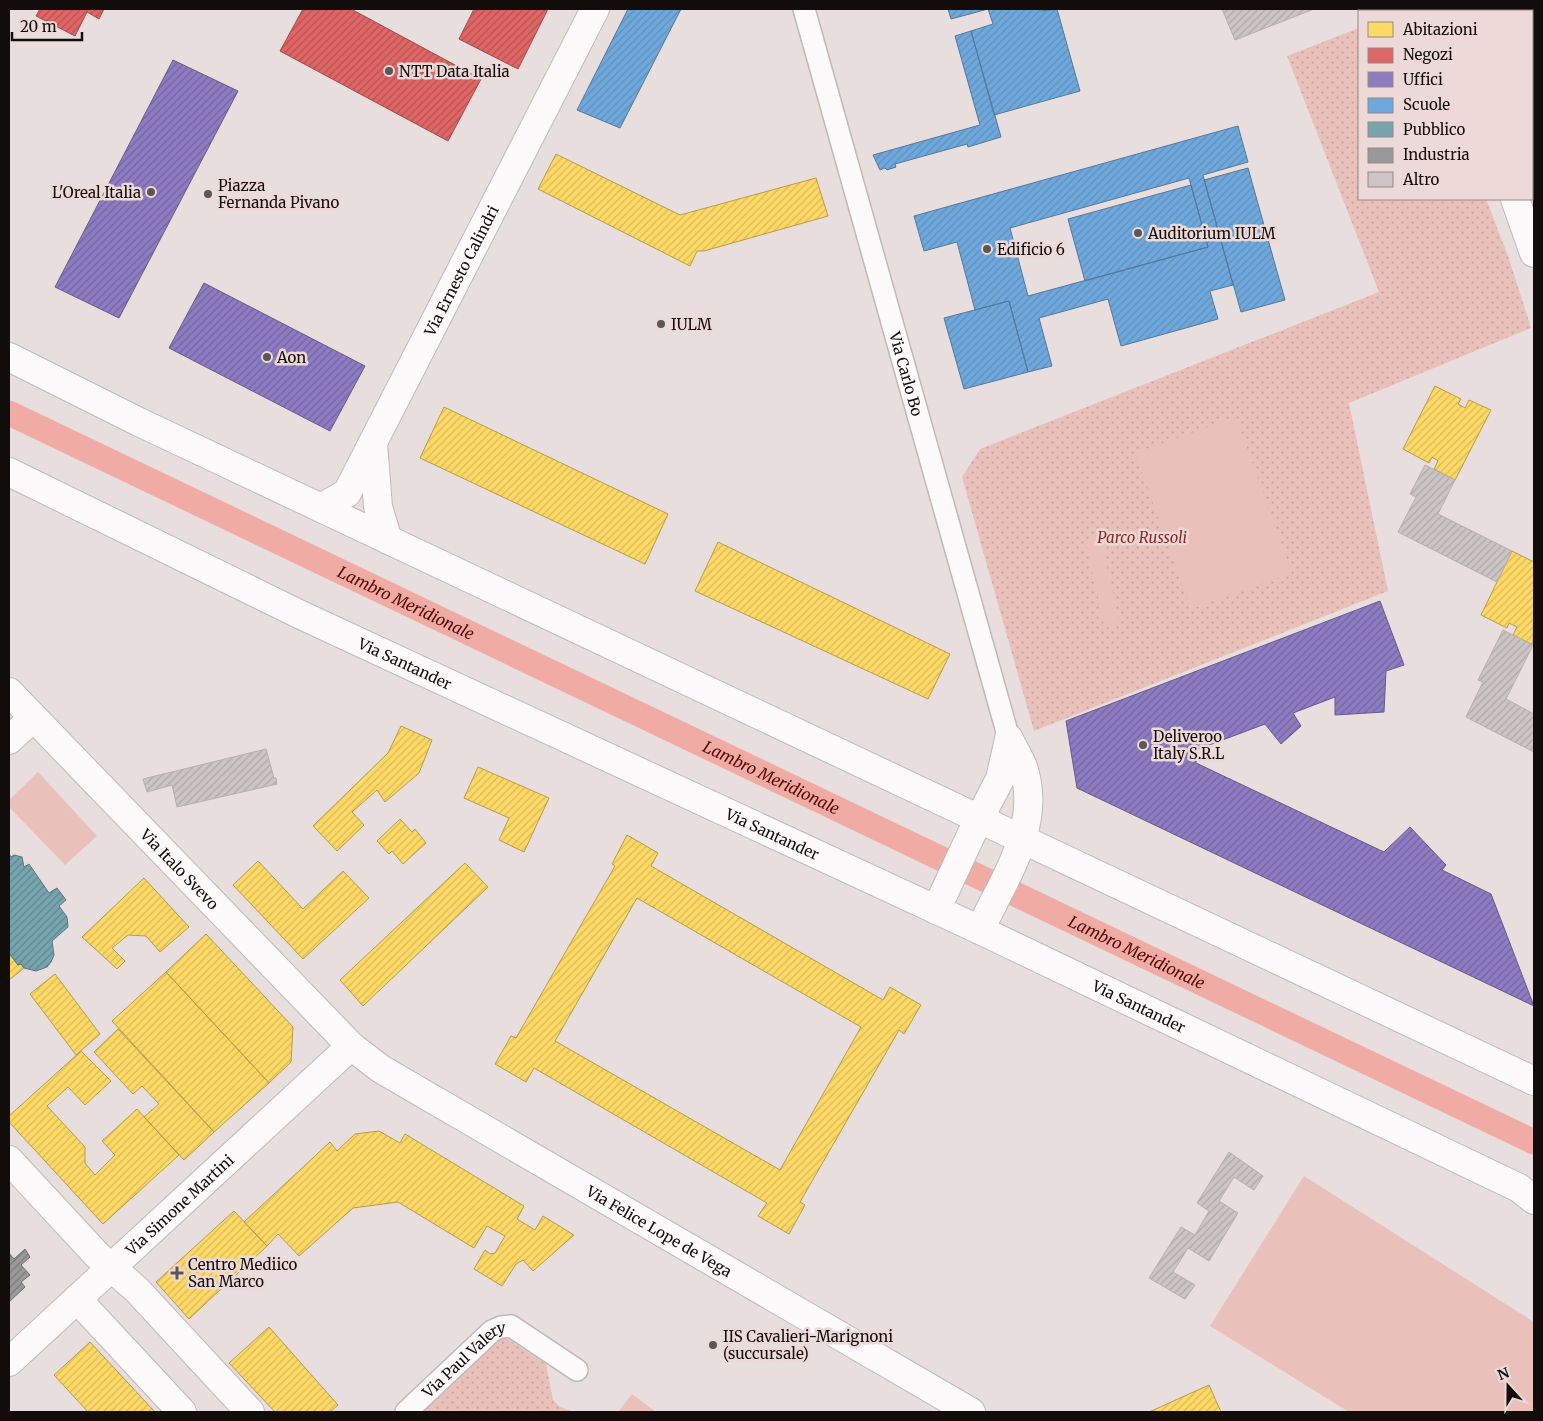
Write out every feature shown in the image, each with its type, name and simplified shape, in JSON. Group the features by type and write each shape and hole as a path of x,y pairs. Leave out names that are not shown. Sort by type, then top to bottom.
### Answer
{"street":[{"name":"Via Ernesto Calindri","path":"321,508 345,494 594,9"},
{"name":"Via Carlo Bo","path":"804,9 1009,739 1023,767 1029,807 1020,847 983,924"},
{"path":"1515,200 1534,253"},
{"path":"9,357 139,422 489,588 1020,847 1534,1080"},
{"path":"372,443 378,507 388,540"},
{"name":"Via Santander","path":"9,472 302,615 983,924 1519,1188 1534,1200"},
{"name":"Via Italo Svevo","path":"9,692 350,1046"},
{"path":"9,740 33,718"},
{"name":"Via Carlo Bo","path":"939,903 1000,779 1009,739"},
{"name":"Via Simone Martini","path":"9,1362 350,1046"},
{"name":"Via Felice Lope de Vega","path":"350,1046 381,1069 971,1412"},
{"path":"9,1160 97,1255 137,1290 250,1412"},
{"path":"78,1299 182,1412"},
{"name":"Via Paul Valery","path":"406,1412 492,1332 501,1326 511,1326 577,1370"}],"green space":[{"name":"Parco Russoli","path":"1358,28 1358,200 1486,200 1508,256 1531,328 1349,403 1388,591 1034,731 962,477 980,449 1379,292 1287,56"},
{"path":"1236,417 1292,573 1191,609 1135,453"},
{"path":"1100,536 1120,624 1105,628 1085,540"},
{"path":"38,772 97,836 65,865 9,807 9,800"},
{"path":"1304,1176 1534,1322 1534,1412 1349,1412 1210,1326"},
{"path":"503,1336 546,1364 553,1400 560,1407 574,1412 422,1412"},
{"path":"632,1394 656,1412 618,1412"}],"building: Abitazioni":[{"path":"556,154 680,215 816,178 828,216 704,251 697,251 690,266 538,189"},
{"path":"1435,386 1461,399 1458,404 1465,408 1469,400 1491,410 1455,480 1434,469 1438,461 1432,457 1429,463 1403,449"},
{"path":"444,407 668,514 645,564 420,458"},
{"path":"718,542 950,654 928,699 695,591"},
{"path":"1512,551 1534,562 1533,645 1513,635 1517,627 1509,623 1507,628 1481,615"},
{"path":"401,726 432,740 419,773 385,802 377,790 352,812 364,825 337,851 313,826 388,753"},
{"path":"478,767 549,798 524,852 499,840 509,818 464,798"},
{"path":"400,819 412,832 415,829 426,843 403,864 392,851 389,854 377,841"},
{"path":"627,835 658,853 651,866 883,1000 890,987 921,1005 904,1034 899,1030 800,1202 805,1205 789,1234 758,1216 767,1203 534,1068 526,1082 495,1064 511,1036 516,1038 615,866 612,864","holes":["637,898 861,1027 780,1170 555,1041"]},
{"path":"258,861 303,909 343,871 369,898 303,959 233,885"},
{"path":"465,863 488,887 363,1006 340,980"},
{"path":"144,878 189,927 160,952 146,936 128,935 112,948 125,961 117,969 82,937"},
{"path":"206,934 293,1027 291,1062 269,1083 166,972"},
{"path":"9,953 18,965 21,964 24,968 9,980"},
{"path":"166,972 269,1083 214,1132 112,1021"},
{"path":"55,974 100,1034 76,1055 30,994"},
{"path":"118,1029 214,1132 184,1160 144,1117 159,1104 142,1086 133,1094 94,1052"},
{"path":"81,1051 111,1081 85,1105 68,1087 47,1106 85,1147 85,1163 95,1175 115,1155 102,1141 137,1109 179,1155 103,1224 9,1122 9,1116"},
{"path":"379,1131 400,1143 405,1134 524,1206 517,1219 535,1230 543,1216 574,1235 533,1271 523,1260 516,1264 502,1286 474,1269 485,1250 490,1254 495,1253 505,1236 487,1226 474,1248 398,1202 353,1208 299,1256 278,1234 267,1246 244,1222 330,1142 337,1151 355,1134"},
{"path":"234,1211 267,1246 189,1319 156,1282"},
{"path":"269,1327 338,1405 330,1412 275,1412 229,1363"},
{"path":"90,1342 155,1412 88,1412 54,1375"},
{"path":"1209,1385 1221,1412 1149,1412"}],"building: Negozi":[{"path":"40,9 104,9 99,19 87,12 75,36 36,16"},
{"path":"303,9 351,9 481,79 448,141 280,51"},
{"path":"474,9 548,9 518,69 459,39"}],"building: Uffici":[{"path":"173,60 238,91 119,318 55,287"},
{"name":"Aon","path":"204,283 365,366 330,431 169,348"},
{"path":"1380,601 1404,665 1386,671 1384,712 1335,715 1335,697 1293,713 1301,726 1281,744 1265,724 1196,750 1196,763 1384,852 1410,827 1446,865 1442,870 1491,894 1534,1006 1077,788 1066,721"}],"building: Scuole":[{"path":"628,9 681,9 620,128 577,110"},
{"path":"948,9 988,9 951,19"},
{"path":"988,9 1039,9 1040,11 1057,9 1080,91 994,115 971,31 993,24"},
{"path":"971,31 1001,137 968,147 967,144 895,164 896,167 887,170 885,168 880,170 873,155 980,125 955,36"},
{"name":"Edificio 6","path":"1238,126 1248,162 1203,175 1233,285 1210,291 1218,319 1121,346 1108,299 1039,318 1052,366 1028,372 1009,301 975,310 957,242 924,251 914,216","holes":["1189,178 1208,247 1028,296 1010,228"]},
{"path":"1248,168 1285,300 1241,312 1204,180"},
{"name":"Auditorium IULM","path":"1191,185 1208,247 1085,281 1068,219"},
{"path":"1009,301 1028,372 964,389 944,318"}],"building: Pubblico":[{"path":"9,854 11,857 14,855 22,857 24,867 29,864 49,893 57,888 66,900 59,906 67,917 68,927 52,941 54,955 51,962 47,967 36,971 24,968 21,964 18,965 9,953"}],"building: Industria":[{"path":"25,1249 30,1257 21,1265 30,1275 21,1282 25,1287 9,1302 9,1253 14,1259"}],"building: Altro":[{"path":"1222,9 1314,9 1235,40"},
{"path":"1425,465 1455,480 1438,514 1512,551 1497,582 1398,532 1416,497 1410,494"},
{"path":"1503,630 1533,645 1506,699 1534,714 1534,752 1466,717 1483,682 1478,680"},
{"path":"266,749 277,784 177,807 172,785 147,792 143,779"},
{"path":"1229,1152 1263,1176 1254,1190 1234,1177 1219,1201 1238,1213 1209,1261 1188,1248 1173,1272 1195,1285 1185,1299 1149,1278 1181,1227 1195,1235 1209,1211 1197,1203"}],"waterway":[{"name":"Lambro Meridionale","path":"9,413 1534,1142"}],"place":[{"name":"NTT Data Italia","path":"389,71"},
{"name":"L'Oreal Italia","path":"151,192"},
{"name":"Piazza Fernanda Pivano","path":"208,194"},
{"name":"Auditorium IULM","path":"1138,233"},
{"name":"Edificio 6","path":"987,249"},
{"name":"IULM","path":"661,324"},
{"name":"Aon","path":"267,357"},
{"name":"Deliveroo Italy S.R.L","path":"1143,745"},
{"name":"Centro Mediico San Marco","path":"177,1273"},
{"name":"IIS Cavalieri-Marignoni (succursale)","path":"713,1345"}]}
